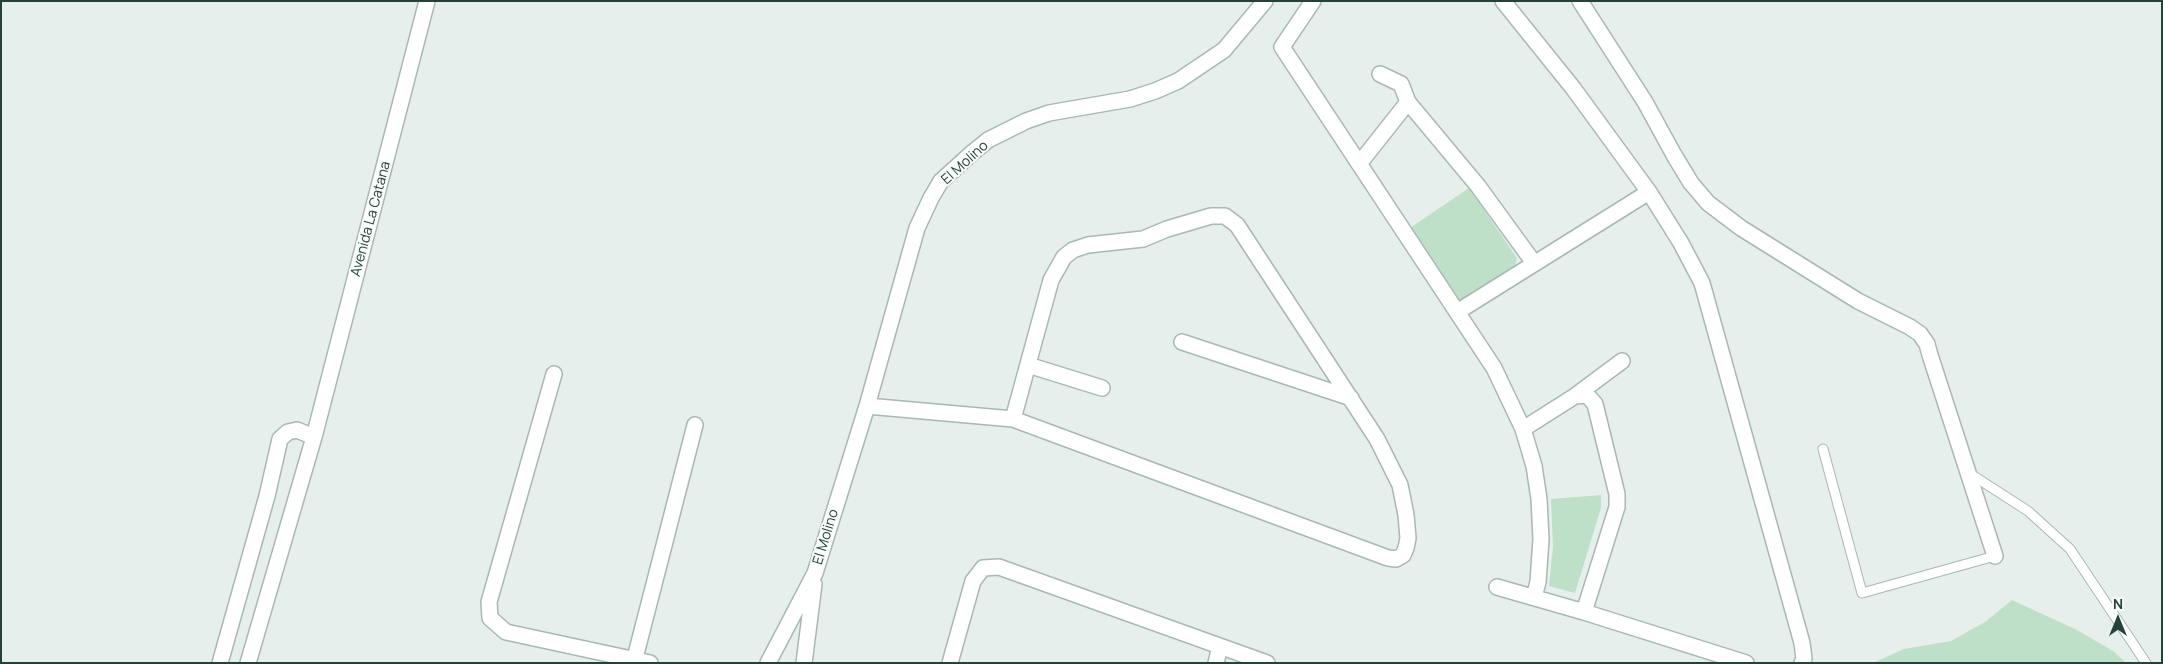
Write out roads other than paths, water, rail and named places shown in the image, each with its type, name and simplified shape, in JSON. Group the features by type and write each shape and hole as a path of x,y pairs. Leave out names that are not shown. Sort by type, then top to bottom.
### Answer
{"street":[{"name":"Avenida La Catana","path":"248,663 314,437 427,1"},
{"name":"El Molino","path":"804,663 816,573 867,406 917,228 931,198 950,171 988,140 1026,121 1049,113 1130,99 1178,81 1224,50 1264,1"},
{"path":"1313,1 1282,47 1494,368 1523,429 1534,466 1539,499 1541,539 1538,582 1534,597"},
{"path":"1503,1 1573,88 1649,192 1681,242 1702,283 1802,643 1804,659 1802,663"},
{"path":"1580,1 1645,102 1674,155 1708,203 1741,228 1850,296 1920,334 1926,344 1995,556"},
{"path":"1380,74 1401,84 1408,102 1478,186 1534,263"},
{"path":"1359,164 1408,102"},
{"path":"1457,312 1649,192"},
{"path":"867,406 1013,419 1396,559 1403,555 1408,538 1400,485 1377,439 1237,225 1226,216 1211,216 1166,229 1143,239 1088,245 1073,250 1064,257 1051,280 1013,419"},
{"path":"1182,342 1351,398"},
{"path":"1523,429 1575,396 1622,361"},
{"path":"1028,365 1102,388"},
{"path":"554,374 489,602 490,618 506,632 604,654 635,658 650,663"},
{"path":"1575,396 1587,395 1595,404 1617,494 1617,507 1584,612"},
{"path":"635,658 696,425"},
{"path":"220,663 265,505 280,439 288,432 297,430 314,437"},
{"path":"950,663 973,581 983,568 999,567 1267,663"},
{"name":"El Molino","path":"768,663 816,573"},
{"path":"1497,587 1746,663"},
{"path":"1216,663 1220,646"}],"lane":[{"path":"1823,449 1862,593 1995,556"},
{"path":"1969,473 2028,511 2070,548 2146,663"}]}
